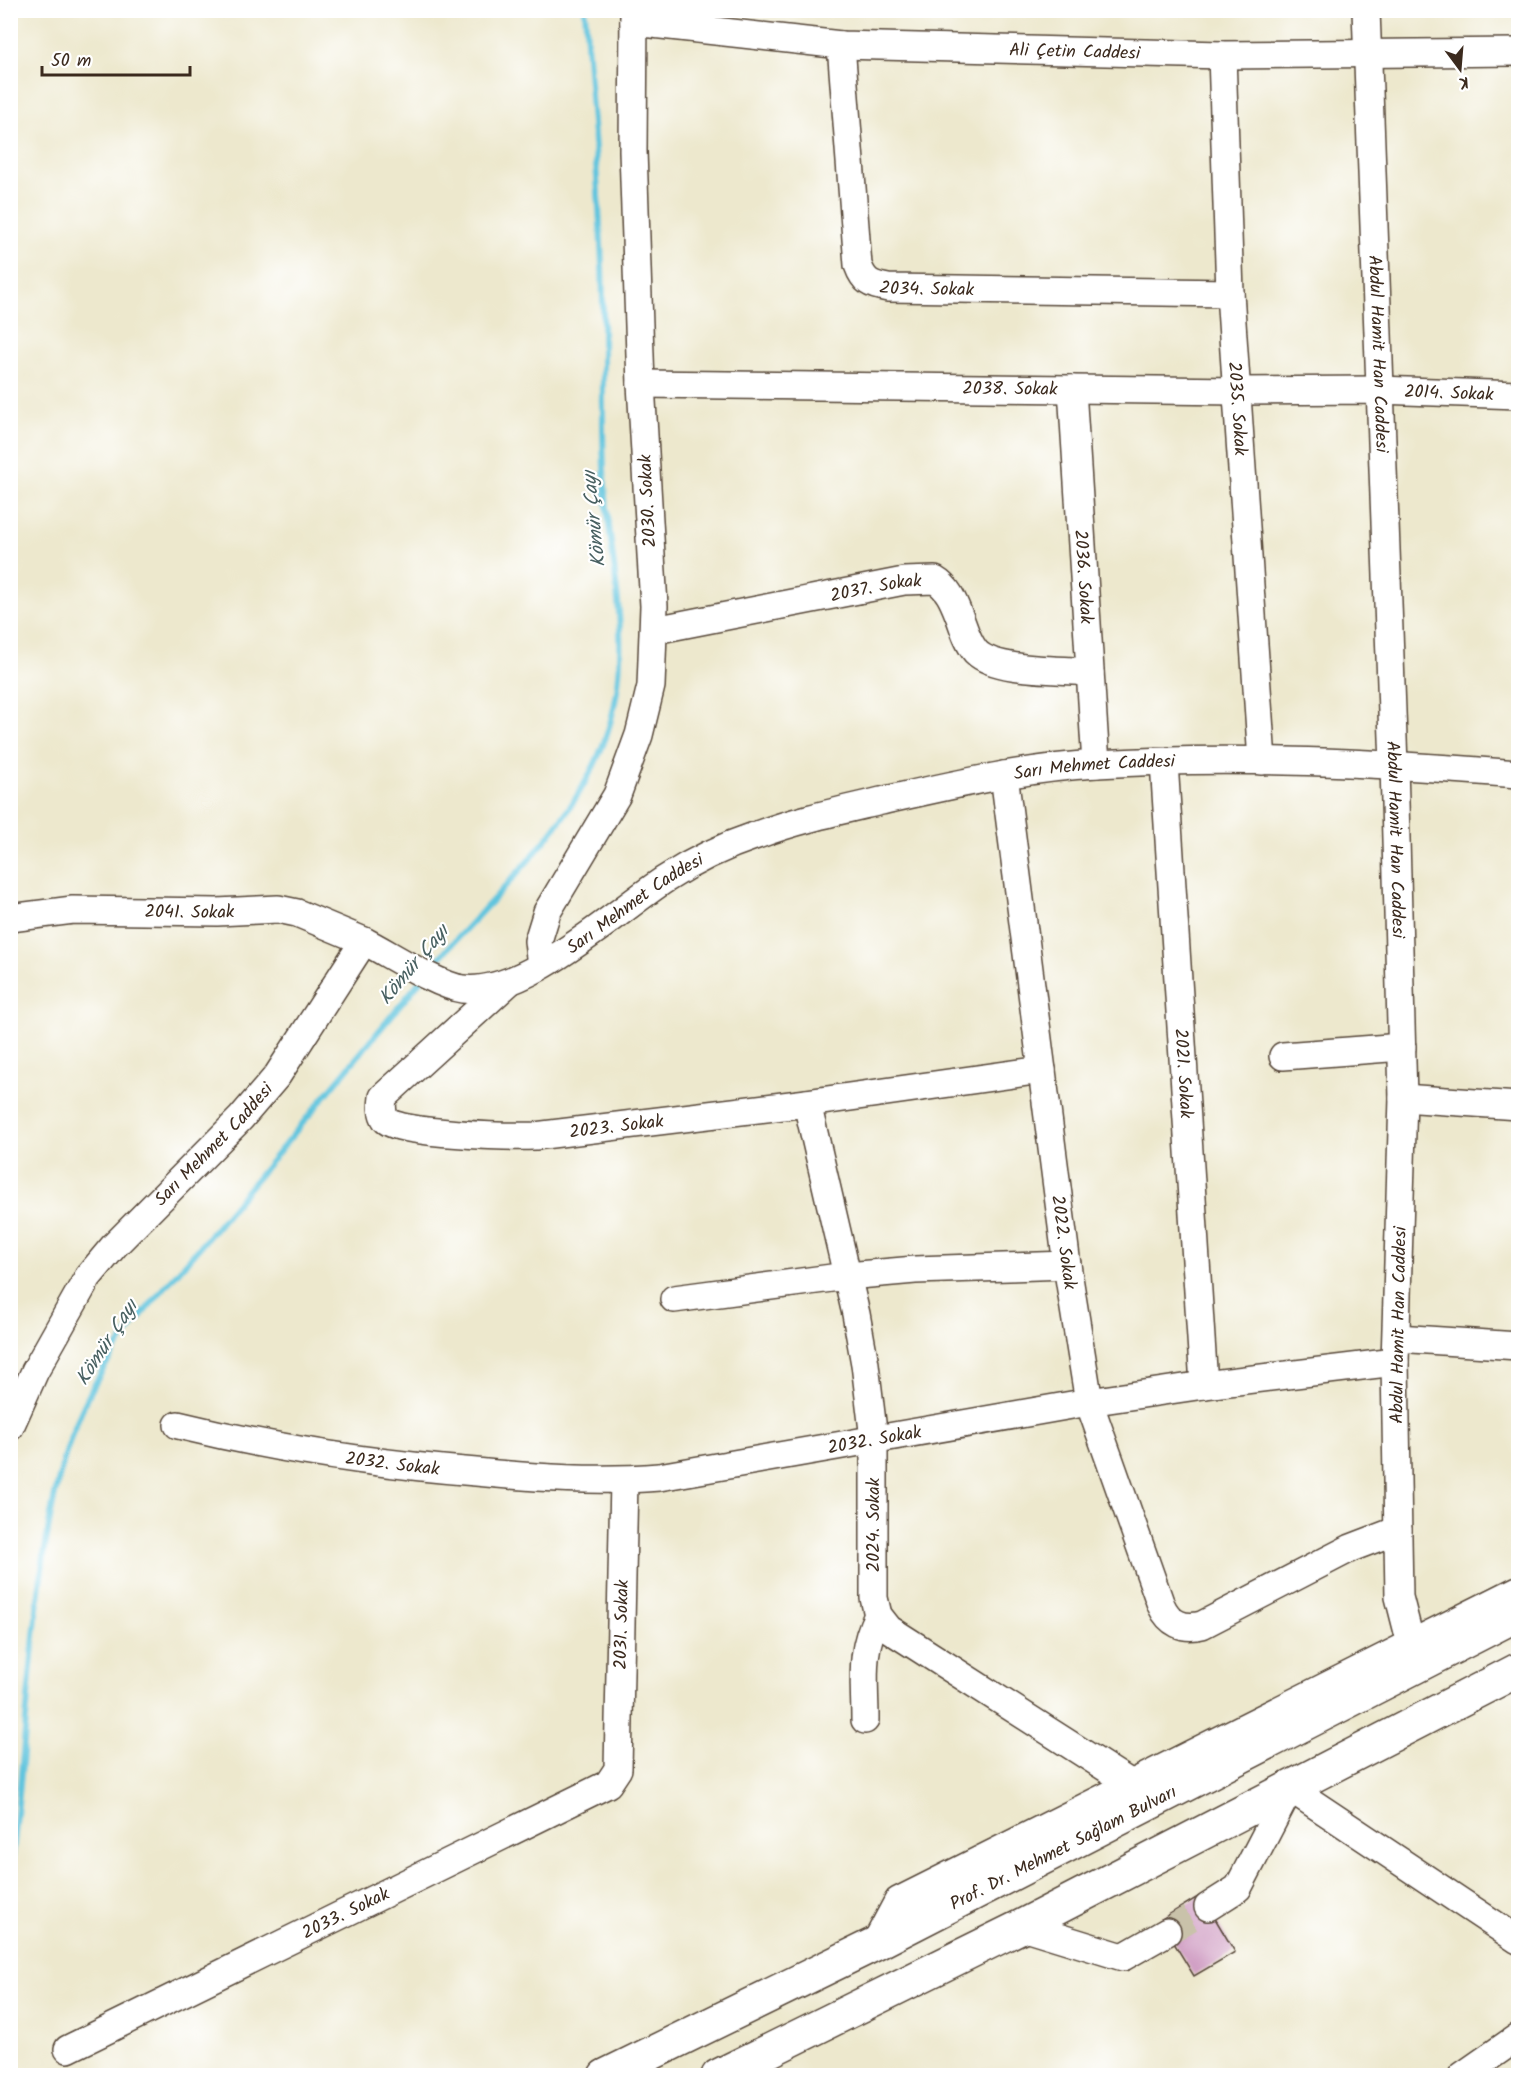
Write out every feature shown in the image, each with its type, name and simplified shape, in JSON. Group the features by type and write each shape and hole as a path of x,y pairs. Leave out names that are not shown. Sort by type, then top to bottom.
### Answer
{"highway":[{"name":"Prof. Dr. Mehmet Sağlam Bulvarı","path":"605,2076 875,1944 1147,1792 1416,1654 1518,1614"},
{"path":"733,2072 1518,1670"}],"street":[{"name":"Abdul Hamit Han Caddesi","path":"1366,10 1402,1047 1403,1098 1396,1350 1399,1597 1416,1654"},
{"name":"Ali Çetin Caddesi","path":"634,16 841,45 1222,55 1518,52"},
{"name":"2030. Sokak","path":"541,966 538,941 547,912 617,795 639,735 651,686 655,630 641,384 633,151 634,16"},
{"name":"2034. Sokak","path":"841,45 858,266 862,279 873,286 888,288 1230,293"},
{"name":"2035. Sokak","path":"1222,55 1230,293 1262,761"},
{"name":"2038. Sokak","path":"641,384 1238,391 1379,390"},
{"name":"2036. Sokak","path":"1072,389 1096,764"},
{"name":"2014. Sokak","path":"1379,390 1518,396"},
{"name":"2037. Sokak","path":"655,630 904,581 934,580 949,593 975,651 986,659 1017,666 1090,672"},
{"name":"Sarı Mehmet Caddesi","path":"10,1427 45,1353 88,1277 114,1246 241,1118 277,1076 364,941 460,989 474,989 512,980 541,966 666,879 727,846 807,818 1004,775 1096,764 1262,761 1394,765 1518,774"},
{"name":"2021. Sokak","path":"1164,762 1204,1384"},
{"name":"2022. Sokak","path":"1004,775 1067,1265 1089,1402"},
{"name":"2041. Sokak","path":"10,918 73,910 174,912 278,909 297,913 364,941"},
{"name":"2023. Sokak","path":"512,980 383,1097 382,1110 386,1120 394,1126 422,1130 498,1137 535,1136 807,1103 1042,1070"},
{"path":"1283,1056 1402,1047"},
{"path":"1403,1098 1518,1106"},
{"name":"2024. Sokak","path":"807,1103 865,1364 874,1439 872,1572 878,1615"},
{"path":"674,1299 847,1276 915,1270 1067,1265"},
{"path":"1398,1530 1351,1548 1203,1625 1189,1628 1177,1624 1167,1616 1161,1605 1089,1402 1396,1350 1518,1346"},
{"name":"2032. Sokak","path":"178,1425 314,1454 399,1466 581,1480 624,1480 659,1477 1089,1402"},
{"name":"2031. Sokak","path":"618,1769 624,1480"},
{"path":"1416,1654 1518,1590"},
{"path":"865,1720 866,1639 878,1615 889,1629 1147,1792"},
{"name":"2033. Sokak","path":"68,2049 608,1784 618,1769"},
{"path":"1208,1906 1238,1888 1290,1788 1518,1940"},
{"path":"1022,1926 1123,1957 1167,1932"},
{"path":"1462,2076 1518,2037"}],"building":[{"path":"1201,1895 1235,1952 1194,1976 1160,1920"}],"waterway":[{"name":"Kömür Çayı","path":"429,970 521,869 564,816 598,757 611,720 618,684 619,613 604,468 601,235 585,10"},
{"name":"Kömür Çayı","path":"10,1876 34,1634 47,1537 65,1454 85,1403 116,1349 153,1301 421,980"}],"tunnel":[{"path":"1167,1932 1208,1907"}]}
